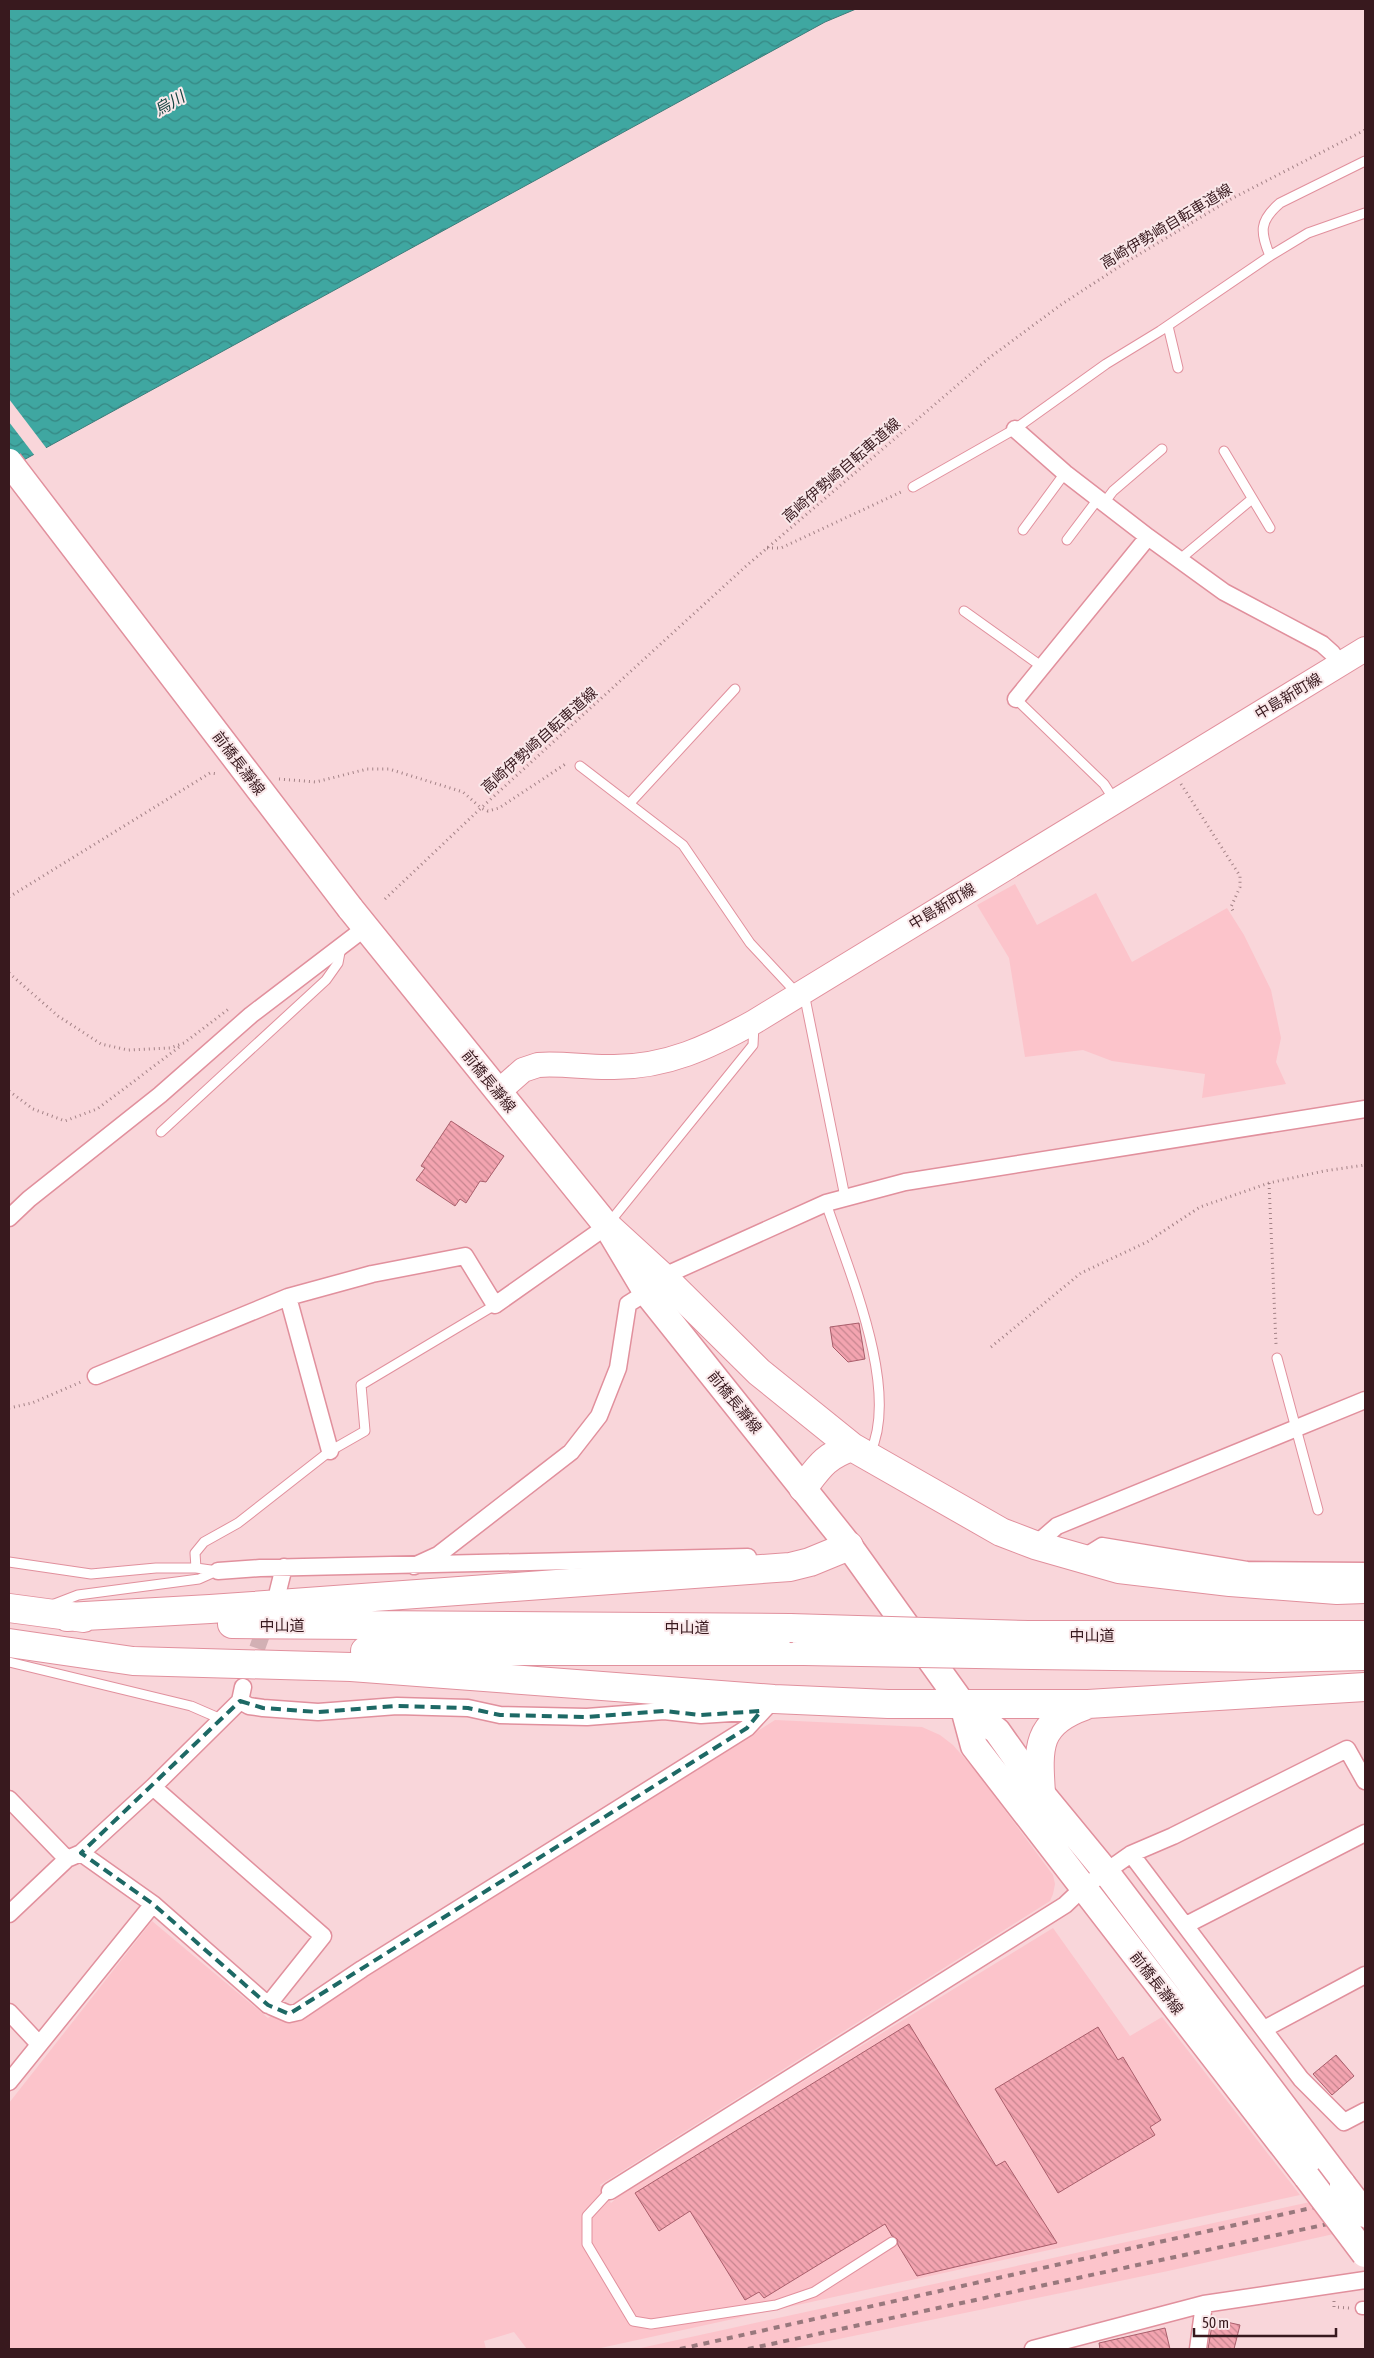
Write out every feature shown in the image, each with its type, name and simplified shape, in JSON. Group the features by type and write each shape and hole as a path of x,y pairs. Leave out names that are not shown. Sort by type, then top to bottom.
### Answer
{"highway":[{"path":"607,1226 657,1286 759,1372 860,1453 1001,1532 1035,1545 1119,1570 1230,1582 1337,1590 1365,1589"},
{"path":"803,1488 823,1461 837,1452 860,1453"},
{"path":"67,1617 220,1609 790,1567 810,1562 850,1546"},
{"name":"中山道","path":"21,1610 67,1617 181,1624 790,1628 1031,1645 1275,1658 1365,1656"},
{"name":"中山道","path":"9,1630 64,1637 262,1649 349,1651 804,1651 1365,1635"},
{"path":"9,1644 133,1661 351,1667 767,1705 1088,1704 1365,1687"},
{"path":"1042,1793 1038,1757 1042,1739 1056,1719 1068,1711 1088,1704"}],"main road":[{"name":"前橋長瀞線","path":"9,462 358,918 607,1226"},
{"name":"中島新町線","path":"498,1092 523,1070 538,1065 614,1067 673,1060 712,1045 754,1022 1365,648"},
{"name":"前橋長瀞線","path":"657,1286 803,1488 850,1546 963,1704 996,1731 1042,1793 1106,1872 1365,2214"},
{"name":"前橋長瀞線","path":"963,1704 974,1746 1307,2176 1365,2254"}],"street":[{"path":"1015,429 1065,473 1179,560 1224,592 1322,644 1332,652 1340,664"},
{"path":"1016,699 1148,537"},
{"path":"9,1218 29,1199 160,1094 251,1015 341,946 358,918"},
{"path":"414,1566 438,1555 571,1452 599,1416 606,1400 618,1368 628,1304 657,1286 673,1272 826,1203 905,1182 1365,1109"},
{"path":"96,1376 288,1297 372,1274 465,1256 495,1305 607,1226"},
{"path":"288,1297 330,1451"},
{"path":"1035,1545 1057,1526 1365,1400"},
{"path":"1082,1559 1102,1546 1246,1570 1365,1571"},
{"path":"218,1571 761,1557"},
{"path":"278,1591 284,1568"},
{"path":"9,1914 153,1787 221,1720 241,1694 249,1706 318,1712 397,1706 468,1708 500,1715 587,1717 664,1711 701,1715 767,1705"},
{"path":"9,1799 74,1856 153,1904 268,2005 288,2014 298,2012 370,1963 746,1728 767,1705"},
{"path":"610,2191 1065,1905 1084,1887 1131,1854 1173,1836 1347,1748 1365,1781"},
{"path":"153,1787 322,1936 268,2005"},
{"path":"1186,1925 1365,1832"},
{"path":"1131,1854 1301,2079 1344,2122 1365,2111"},
{"path":"9,2082 153,1904"},
{"path":"1264,2029 1365,1975"},
{"path":"9,2012 38,2044"},
{"path":"1033,2349 1204,2304 1363,2283"},
{"path":"1198,2349 1204,2304"}],"lane":[{"path":"1270,256 1263,238 1264,223 1270,211 1280,203 1365,161"},
{"path":"912,487 1015,429 1106,364 1168,326 1270,256 1308,233 1365,214"},
{"path":"1168,326 1178,368"},
{"path":"1068,540 1101,501 1162,449"},
{"path":"1224,451 1270,528"},
{"path":"1023,530 1065,473"},
{"path":"1179,560 1252,499"},
{"path":"964,611 1042,666"},
{"path":"630,803 735,689"},
{"path":"1016,699 1104,784 1115,801"},
{"path":"580,766 683,845 750,943 806,1002 846,1197"},
{"path":"161,1132 326,980 338,963 341,946"},
{"path":"607,1226 753,1045 755,1037 754,1022"},
{"path":"826,1203 872,1340 880,1383 875,1439 860,1453"},
{"path":"196,1568 195,1552 199,1546 238,1523 330,1451 365,1431 361,1385 495,1305"},
{"path":"1277,1358 1318,1510"},
{"path":"9,1562 90,1574 156,1568 196,1568 218,1571"},
{"path":"21,1610 78,1596 199,1579 218,1571"},
{"path":"9,1662 191,1706 221,1720"},
{"path":"610,2191 587,2216 587,2244 633,2321 651,2324 776,2305 814,2292 892,2242"}],"path":[{"name":"高崎伊勢崎自転車道線","path":"385,898 481,808 767,548 989,358 1062,304 1128,261 1232,199 1365,130"},
{"path":"767,548 781,548 912,487"},
{"path":"481,808 488,811 499,808 558,768 572,761 580,766"},
{"path":"1170,768 1240,876 1240,887 1231,908 1234,913"},
{"path":"9,973 58,1016 101,1044 128,1050 170,1048 184,1043"},
{"path":"9,1091 33,1109 65,1121 97,1109 236,1004"},
{"path":"991,1347 1080,1273 1147,1242 1200,1208 1269,1183 1324,1171 1365,1165"},
{"path":"1269,1183 1277,1358"},
{"path":"9,1408 32,1403 96,1376"},
{"path":"1342,2298 1335,2298 1334,2307 1364,2308"}],"highlighted area":[{"path":"240,1701 263,1708 318,1712 397,1706 468,1708 500,1715 587,1717 664,1711 701,1715 761,1711 747,1728 289,2014 268,2005 153,1904 81,1853"}],"shaded area":[{"path":"1015,884 1037,925 1096,893 1132,962 1227,908 1244,935 1271,990 1281,1038 1276,1062 1286,1084 1202,1098 1205,1074 1112,1061 1083,1050 1025,1057 1009,958 977,905"},
{"path":"775,1720 922,1727 940,1735 953,1745 975,1770 1053,1875 1055,1884 1053,1894 1050,1901 600,2185 611,2203 622,2193 1053,1928 1130,2036 1162,2017 1300,2195 596,2349 527,2349 514,2332 484,2341 486,2349 9,2349 9,2103 152,1921 268,2018 272,2015 299,2022 310,2011"},
{"path":"1365,2190 1365,2227 1168,2271 790,2349 636,2349"}],"water":[{"name":"烏川","path":"9,9 856,9 825,22 9,468"}],"pier":[{"path":"9,399 47,449 35,456 9,422"}],"building":[{"path":"451,1121 504,1156 486,1182 480,1181 466,1203 460,1199 455,1206 416,1180 425,1168 421,1166"},
{"path":"859,1323 865,1359 848,1362 833,1347 830,1327"},
{"path":"909,2024 996,2166 1005,2161 1057,2243 917,2276 898,2245 897,2239 892,2236 885,2224 764,2298 759,2292 745,2300 690,2211 659,2231 635,2193"},
{"path":"1098,2027 1118,2060 1123,2057 1161,2120 1150,2127 1155,2135 1058,2193 995,2089"},
{"path":"1336,2055 1354,2076 1332,2095 1313,2074"},
{"path":"1213,2319 1240,2325 1234,2349 1208,2349"},
{"path":"1165,2328 1170,2349 1100,2349 1099,2343"}],"tunnel":[{"path":"249,1671 268,1618"}],"railway":[{"path":"680,2349 1365,2196"},
{"path":"748,2349 1365,2216"}]}
